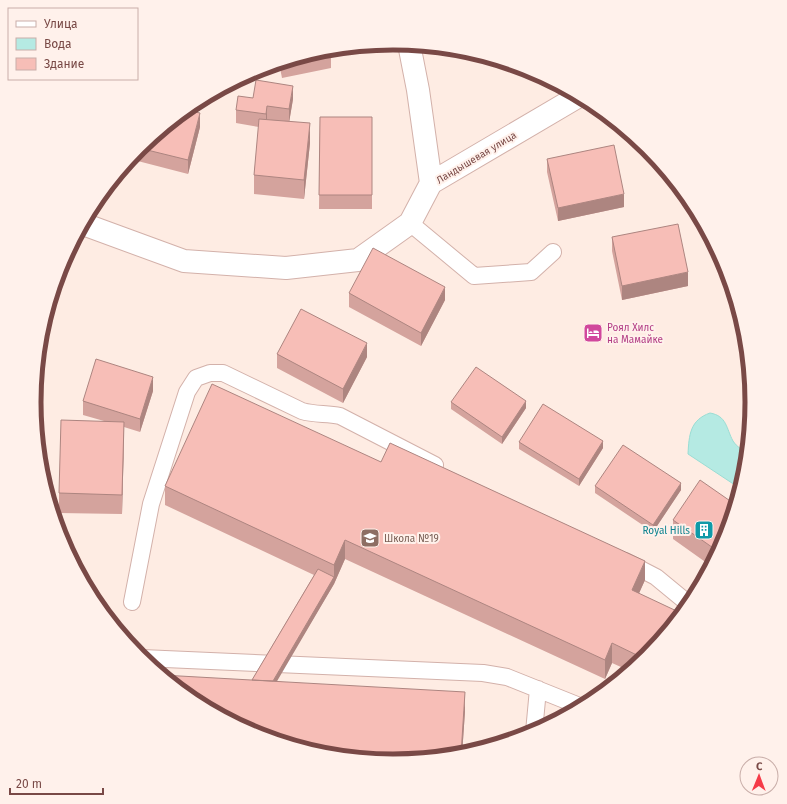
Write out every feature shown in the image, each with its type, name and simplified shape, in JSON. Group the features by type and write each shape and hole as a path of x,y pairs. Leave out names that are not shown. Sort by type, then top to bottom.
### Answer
{"street":[{"name":"Ландышевая улица","path":"410,50 418,90 431,183 574,99"},
{"path":"88,226 184,261 286,268 358,260 410,223 431,183"}],"lane":[{"path":"410,223 474,276 530,272 553,252"},
{"path":"132,602 152,504 186,392 196,378 210,373 223,373 302,411 313,414 331,414 340,416 445,470"},
{"path":"614,556 656,577 685,601"},
{"path":"152,658 482,673 507,677 575,704"},
{"path":"535,725 538,689"}],"water":[{"path":"710,413 720,417 725,423 733,441 743,449 736,486 688,454 692,429 698,420"}],"building":[{"path":"256,80 293,86 289,109 267,106 266,114 236,110 238,96 253,98"},
{"path":"194,112 200,113 188,160 147,150 179,122"},
{"path":"320,117 372,117 372,195 319,195"},
{"path":"259,119 310,123 304,180 254,175"},
{"path":"614,145 624,194 558,208 547,159"},
{"path":"678,224 688,272 622,286 612,237"},
{"path":"373,248 445,287 421,333 349,293"},
{"path":"301,309 367,343 343,389 277,354"},
{"path":"96,359 153,377 140,419 83,401"},
{"path":"476,367 526,401 502,437 451,402"},
{"path":"212,384 381,462 390,443 645,561 632,590 677,611 659,634 638,656 612,643 605,660 345,540 334,565 165,486"},
{"path":"543,404 603,441 579,479 519,442"},
{"path":"61,420 124,422 122,495 59,493"},
{"path":"623,445 681,483 653,525 595,486"},
{"path":"700,480 731,502 714,549 673,520"},
{"path":"318,569 334,577 273,681 252,680"},
{"path":"171,676 465,692 461,748 417,754 370,754 325,748 280,736 259,728 217,707"}],"place":[{"name":"Роял Хилс на Мамайке","path":"593,333"},
{"name":"Royal Hills","path":"704,530"},
{"name":"Школа №19","path":"370,538"}]}
